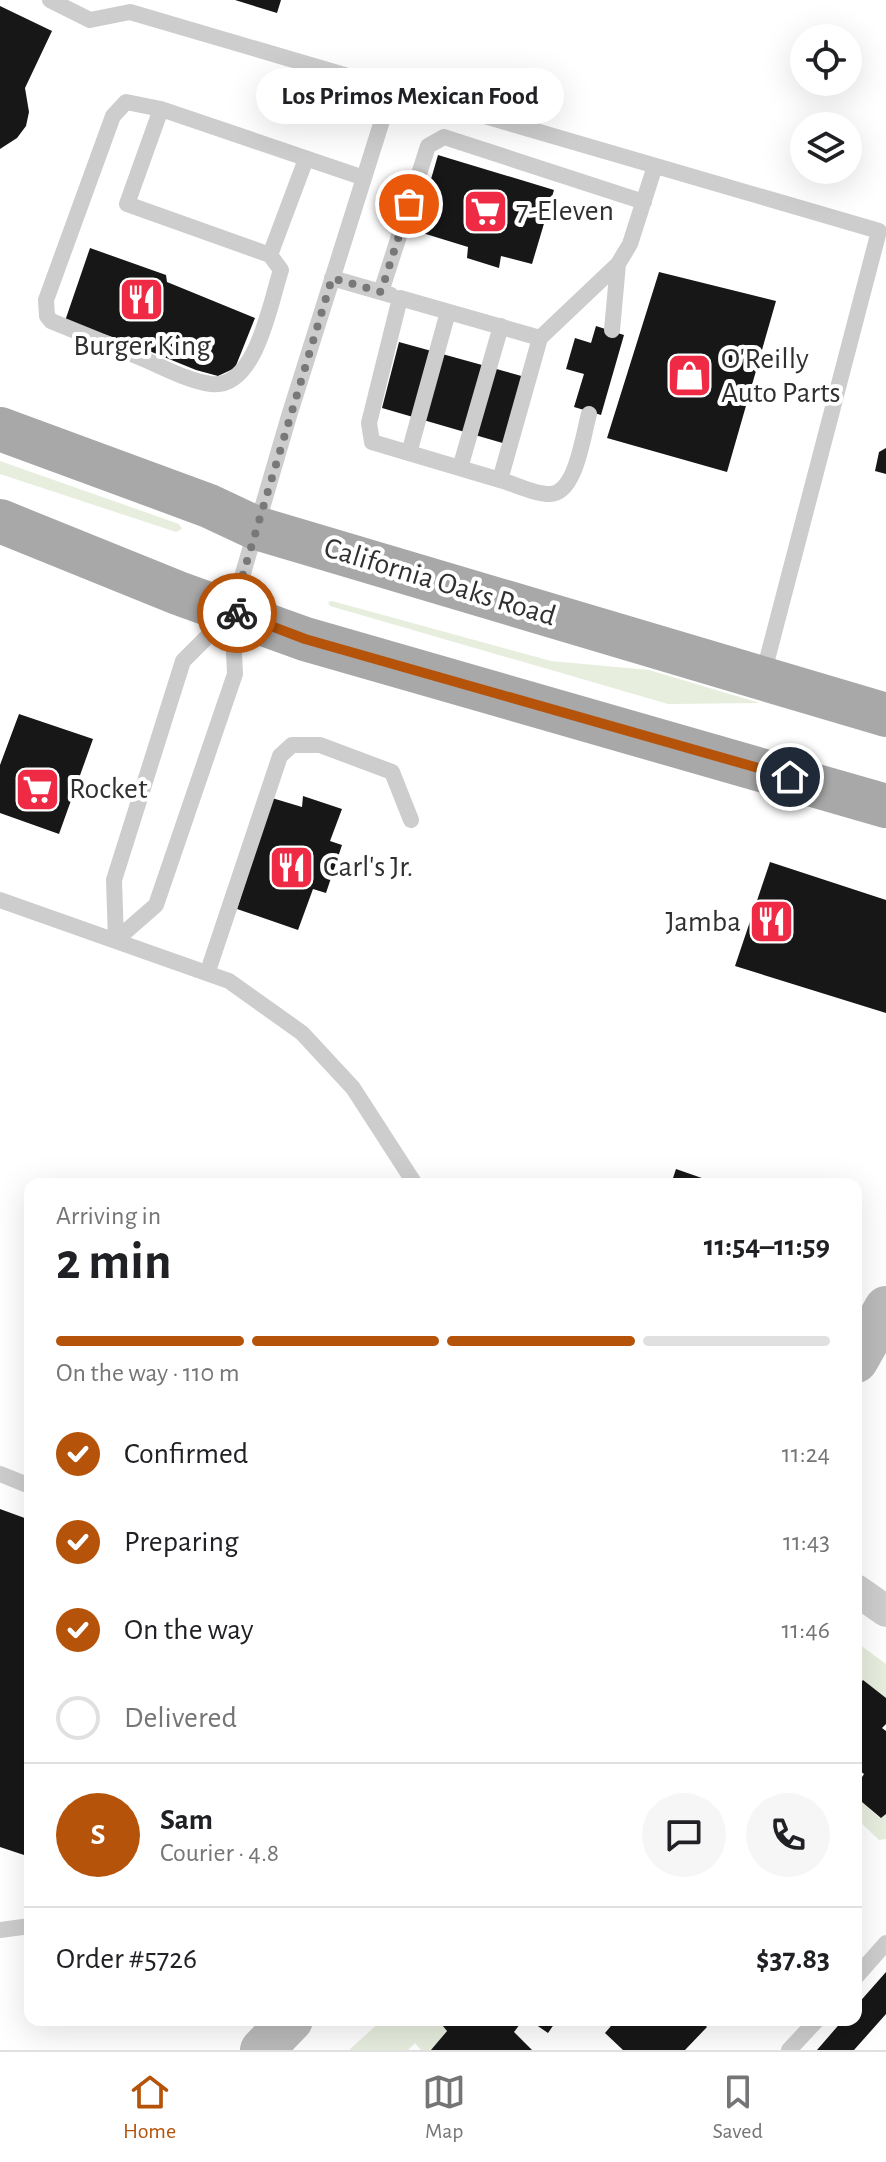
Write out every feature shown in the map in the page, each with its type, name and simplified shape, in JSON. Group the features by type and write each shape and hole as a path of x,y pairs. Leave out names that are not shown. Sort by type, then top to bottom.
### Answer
{"main road":[{"name":"California Oaks Road","path":"0,429 209,506 256,528 886,715"},
{"path":"0,521 305,639 886,806"}],"street":[{"path":"862,1350 886,1308"},
{"path":"862,1594 886,1611"},
{"path":"262,2050 285,2026"}],"lane":[{"path":"50,0 90,20 130,12 883,232 762,679"},
{"path":"116,940 156,905 235,674 232,611 392,89"},
{"path":"115,347 51,321 47,316 46,300 113,116 126,102 161,109 364,178"},
{"path":"134,355 207,384 223,384 237,378 252,356 281,270 270,255 127,204 161,109"},
{"path":"381,292 428,146 444,137 644,202"},
{"path":"270,255 306,159"},
{"path":"500,480 540,338 618,264 630,244 655,166"},
{"path":"612,330 618,264"},
{"path":"332,278 540,338"},
{"path":"400,298 369,423 372,442 550,494 563,490 573,476 589,414"},
{"path":"409,453 448,312"},
{"path":"460,468 501,326"},
{"path":"116,940 114,880 183,661 232,611"},
{"path":"208,971 280,756 292,745 320,745 392,772 411,820"},
{"path":"0,900 208,971 229,981 302,1033 353,1088 411,1178"},
{"path":"0,1474 24,1484"},
{"path":"0,1930 24,1927"},
{"path":"862,1970 886,1943"},
{"path":"789,2050 811,2026"}],"green space":[{"path":"0,461 179,524 182,529 176,532 0,474"},
{"path":"328,602 551,661 649,670 760,703 668,704 330,606"},
{"path":"862,1646 886,1664 886,1698 863,1681"},
{"path":"862,1802 880,1818 886,1814 886,1839 879,1840 862,1824"},
{"path":"375,2026 444,2026 447,2029 433,2050 421,2050 415,2043 408,2050 349,2050"}],"building":[{"path":"235,0 281,0 277,13"},
{"path":"0,6 52,31 25,88 29,112 26,126 17,138 0,149"},
{"name":"7-Eleven","path":"438,155 554,190 532,264 501,256 499,268 467,258 468,247 416,231"},
{"name":"Burger King","path":"90,248 166,275 167,282 255,318 235,368 218,376 137,346 133,362 113,355 118,339 65,321"},
{"path":"659,272 776,301 727,472 607,438"},
{"path":"596,326 624,335 601,415 574,407 584,374 566,369 575,338 591,343"},
{"path":"399,342 525,377 506,444 382,408"},
{"path":"886,448 886,474 875,471 879,452"},
{"name":"Rocket","path":"19,714 93,739 59,834 0,813 0,765"},
{"name":"Carl's Jr.","path":"303,796 342,809 330,841 342,845 326,893 313,889 298,930 237,909 272,798 302,807"},
{"path":"770,862 886,900 886,1013 735,966"},
{"path":"676,1169 702,1178 673,1178"},
{"path":"0,1509 24,1518 24,1855 0,1847"},
{"path":"862,1681 886,1698 886,1724 882,1728 886,1731 886,1814 881,1818 862,1802"},
{"path":"886,1972 886,2014 854,2050 817,2050 838,2026 862,2026 862,1999"},
{"path":"443,2026 518,2026 514,2032 532,2050 431,2050 447,2031"},
{"path":"538,2026 553,2026 548,2033"},
{"path":"611,2026 707,2027 685,2050 623,2050 605,2033"}],"way so far":[{"path":"237,613 232,611 332,278 381,292 409,204"}],"place":[{"name":"Los Primos Mexican Food","path":"409,204"},
{"name":"7-Eleven","path":"485,211"},
{"name":"Burger King","path":"142,300"},
{"name":"O'Reilly Auto Parts","path":"690,376"},
{"name":"Rocket","path":"38,789"},
{"name":"Carl's Jr.","path":"292,867"},
{"name":"Jamba","path":"772,922"}],"route":[{"path":"237,613 305,639 790,777"}]}
